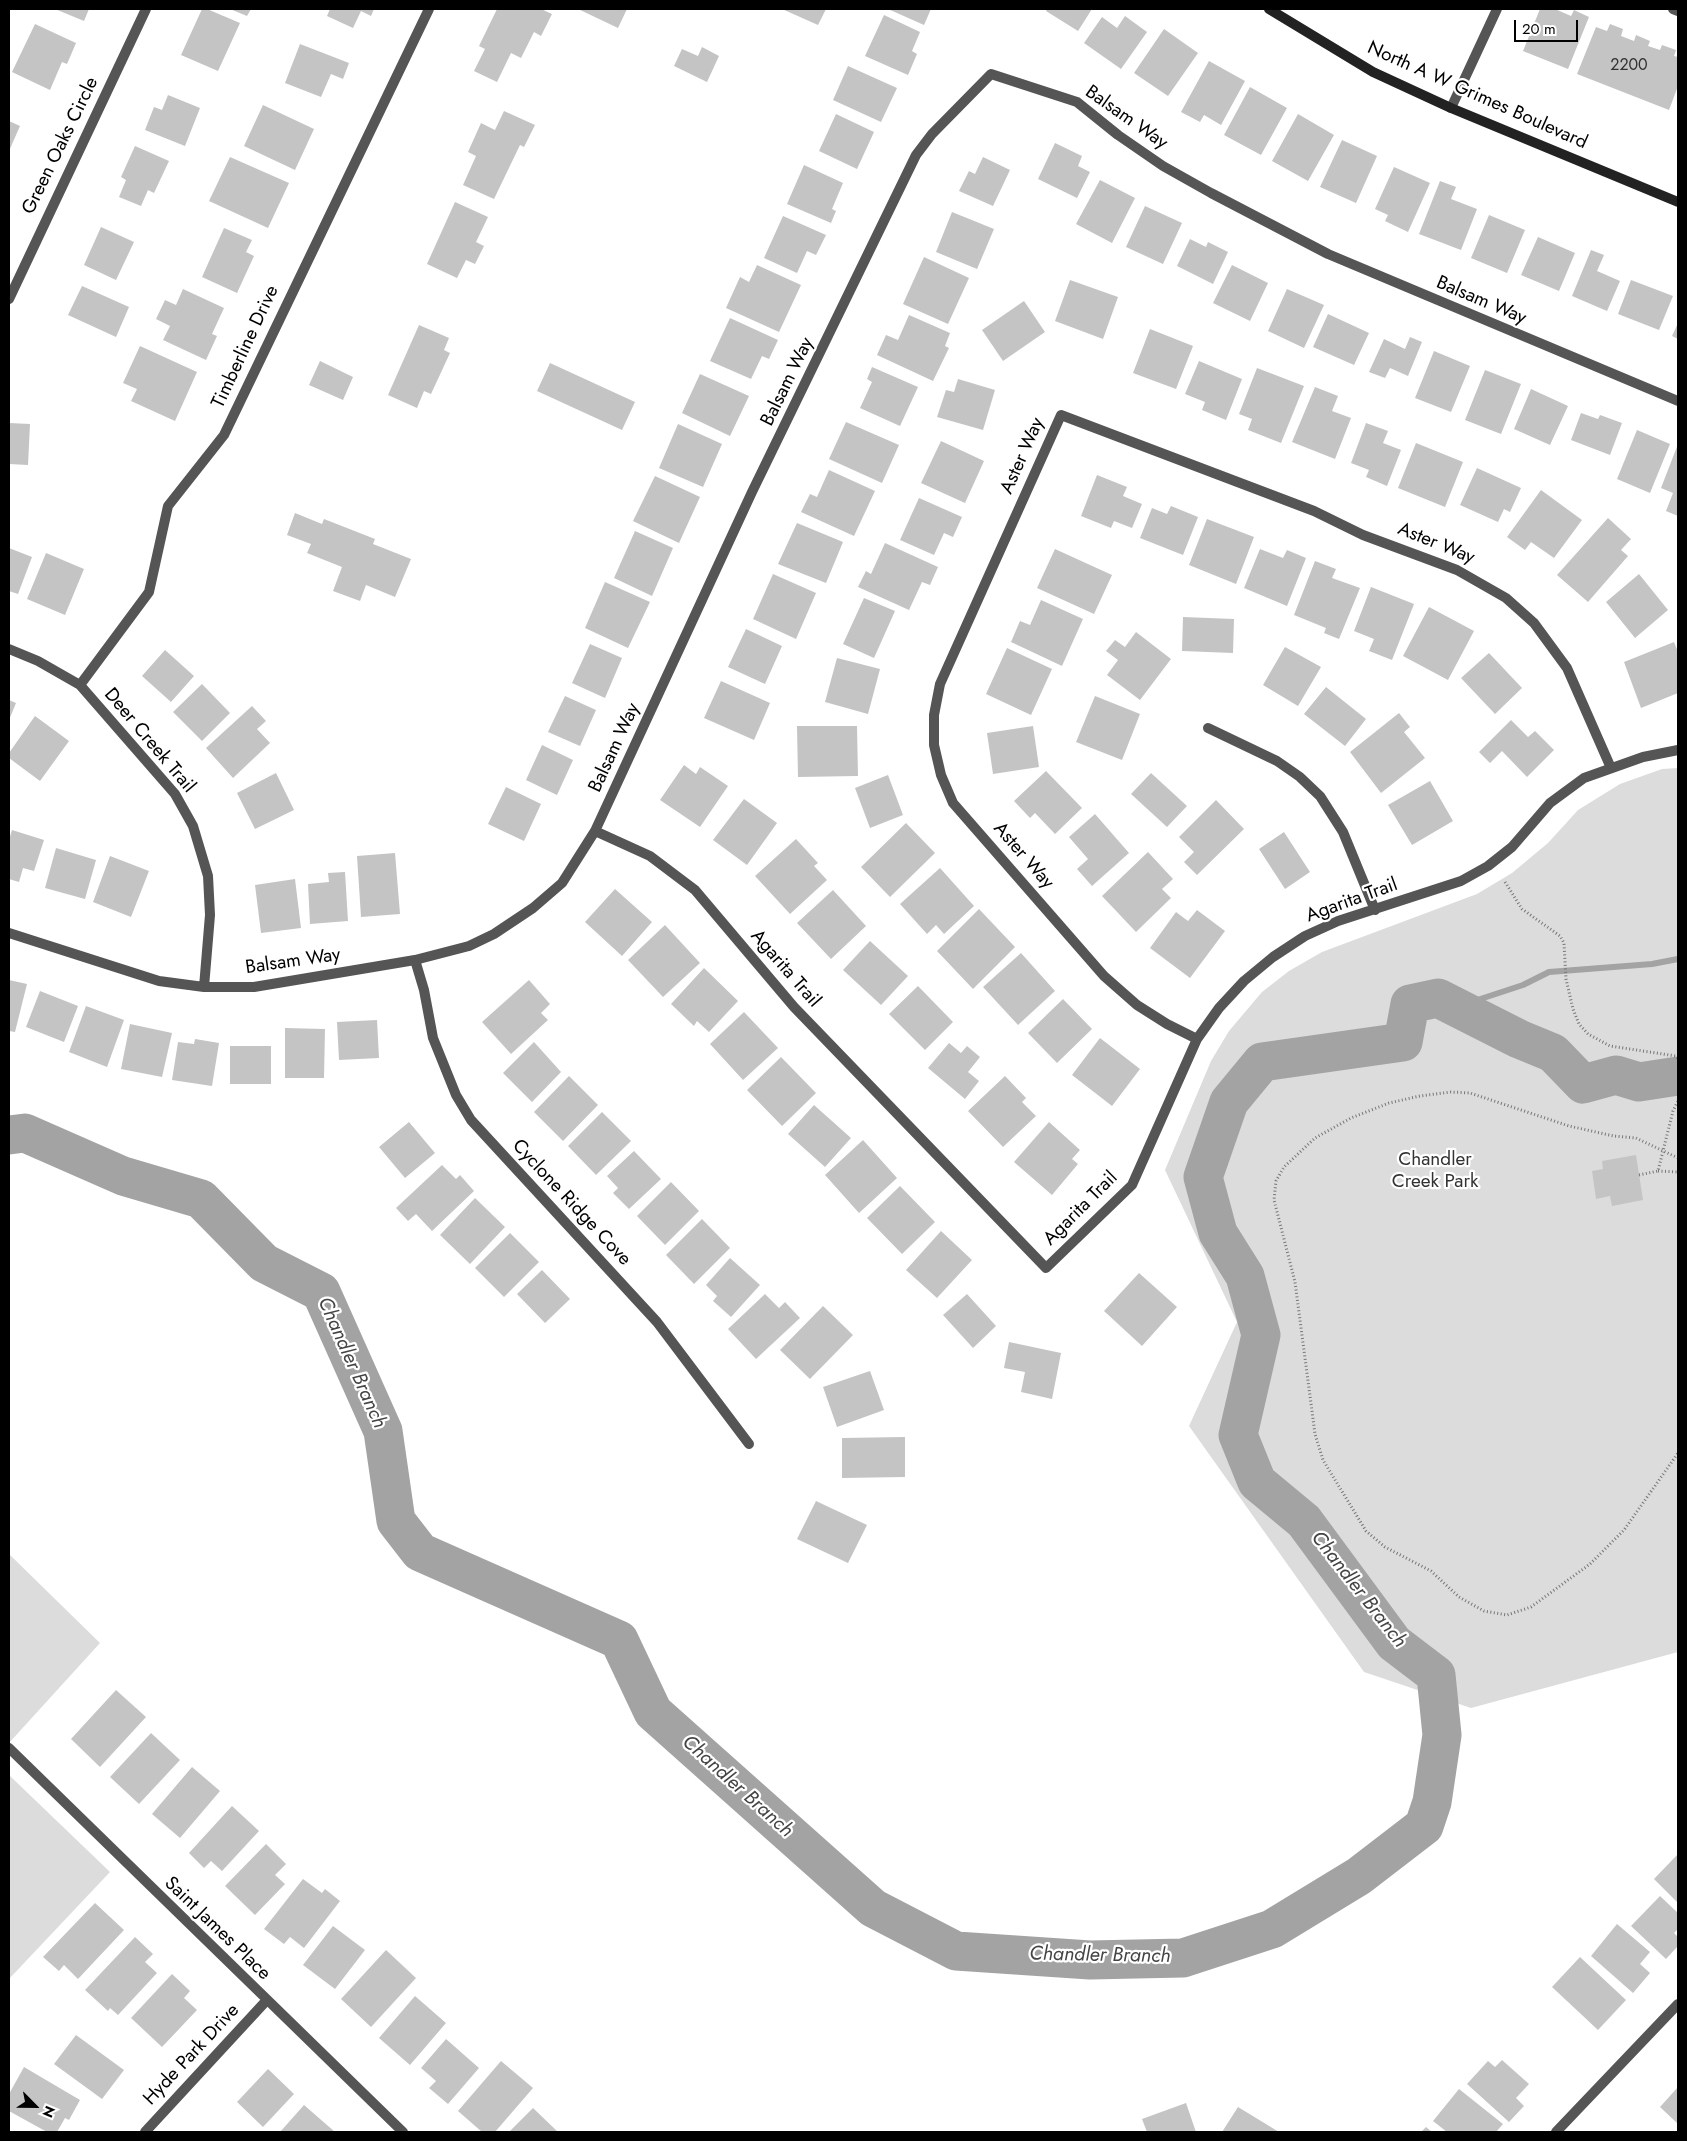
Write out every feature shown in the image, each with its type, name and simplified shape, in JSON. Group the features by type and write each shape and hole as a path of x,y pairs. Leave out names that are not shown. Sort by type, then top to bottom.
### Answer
{"main road":[{"name":"North A W Grimes Boulevard","path":"1269,9 1373,72 1451,108 1678,202"}],"street":[{"name":"Green Oaks Circle","path":"9,299 146,9"},
{"name":"Timberline Drive","path":"80,685 150,592 168,506 224,435 429,9"},
{"path":"1451,108 1497,9"},
{"path":"1673,9 1678,11"},
{"name":"Balsam Way","path":"9,933 159,981 204,987 254,987 415,960 469,946 494,934 533,908 562,883 595,831 752,492 824,349 879,229 916,155 932,134 991,74 1077,102 1118,135 1163,166 1345,262 1678,401"},
{"name":"Aster Way","path":"1198,1039 1166,1024 1138,1005 1104,976 953,803 941,775 934,737 934,715 940,684 1061,415 1314,511 1363,534 1457,570 1506,598 1534,623 1562,660 1611,768"},
{"name":"Deer Creek Trail","path":"9,649 38,661 80,685 175,794 193,826 208,876 210,915 204,987"},
{"path":"1208,728 1276,761 1300,777 1320,796 1342,832 1375,910"},
{"name":"Agarita Trail","path":"595,831 650,856 694,890 794,1008 1046,1268 1132,1185 1198,1039 1219,1008 1244,981 1272,956 1304,936 1338,921 1461,880 1488,866 1512,847 1550,803 1572,785 1611,768 1643,757 1678,750"},
{"name":"Cyclone Ridge Cove","path":"415,960 424,990 433,1038 456,1096 471,1120 657,1322 749,1444"},
{"name":"Saint James Place","path":"9,1748 402,2132"},
{"name":"Hyde Park Drive","path":"145,2132 266,2001"},
{"path":"1556,2132 1678,2005"}],"path":[{"path":"1505,882 1522,909 1560,936 1564,943 1566,979 1576,1017 1579,1024 1588,1034 1610,1046 1676,1056 1678,1059"},
{"path":"1678,1158 1636,1138 1614,1136 1568,1126 1470,1093 1451,1092 1420,1096 1390,1103 1351,1118 1315,1138 1284,1167 1276,1181 1274,1200 1295,1282 1315,1434 1323,1460 1366,1531 1385,1547 1431,1571 1459,1597 1484,1611 1507,1615 1531,1607 1590,1564 1617,1536 1678,1453"},
{"path":"1658,1171 1678,1101"},
{"path":"1639,1175 1658,1171 1678,1172"}],"green space":[{"name":"Chandler Creek Park","path":"1678,768 1678,1652 1471,1708 1364,1672 1189,1426 1237,1322 1165,1170 1211,1061 1229,1031 1262,992 1289,971 1322,952 1477,894 1512,873 1548,843 1578,810 1620,784 1662,769"},
{"path":"9,1554 100,1643 9,1743"},
{"path":"9,1775 110,1872 9,1979"}],"building":[{"path":"55,9 89,9 84,21"},
{"path":"202,9 207,9 240,23 218,71 181,55"},
{"path":"230,9 251,9 247,16"},
{"path":"330,9 374,9 371,16 361,11 353,28 327,16"},
{"path":"497,9 541,9 552,14 541,36 534,32 521,58 511,53 497,82 474,71 485,49 479,46"},
{"path":"578,9 627,9 618,28"},
{"path":"782,9 826,9 818,25"},
{"path":"888,9 931,9 924,25"},
{"path":"1047,9 1092,9 1078,31 1046,11"},
{"path":"1540,9 1555,9 1571,16 1574,10 1589,17 1568,69 1523,51"},
{"path":"884,15 920,32 912,51 917,54 908,75 865,56"},
{"path":"1125,16 1147,32 1121,69 1084,43 1102,17 1117,28"},
{"path":"35,24 76,43 67,64 62,62 50,90 12,72"},
{"path":"1610,24 1623,29 1621,36 1634,41 1636,35 1650,41 1648,46 1660,50 1662,45 1676,50 1674,56 1678,57 1678,86 1669,110 1577,74 1596,27 1607,31"},
{"path":"1164,29 1198,53 1168,96 1134,73"},
{"path":"300,44 349,63 343,79 331,74 321,97 285,83"},
{"path":"702,47 719,56 707,82 674,66 682,49 698,56"},
{"path":"1209,61 1245,81 1221,125 1204,115 1200,122 1181,112"},
{"path":"848,66 897,88 881,122 833,100"},
{"path":"1250,87 1287,108 1261,155 1224,135"},
{"path":"168,95 200,108 185,146 145,130 154,107 162,110"},
{"path":"263,105 314,129 295,170 244,146"},
{"path":"504,111 535,125 524,147 520,145 494,199 463,185 476,156 468,152 481,123 495,130"},
{"path":"836,114 874,132 857,169 819,151"},
{"path":"1298,114 1334,135 1308,181 1272,161"},
{"path":"9,121 20,126 9,151"},
{"path":"1342,140 1377,156 1356,203 1320,187"},
{"path":"1055,143 1082,156 1078,166 1090,172 1077,198 1038,179"},
{"path":"135,146 169,161 154,193 148,190 141,206 119,197 126,180 121,177"},
{"path":"230,157 289,183 268,228 209,201"},
{"path":"983,157 1010,170 993,206 959,191 969,171 975,174"},
{"path":"804,165 843,183 832,209 836,211 831,223 787,204"},
{"path":"1394,167 1430,183 1408,232 1385,221 1388,215 1375,209"},
{"path":"1100,180 1135,198 1112,243 1076,224"},
{"path":"1440,181 1456,187 1451,199 1477,209 1461,250 1419,234"},
{"path":"455,202 488,217 476,242 484,246 475,264 466,260 457,278 427,264"},
{"path":"1145,206 1182,223 1163,264 1126,247"},
{"path":"952,212 994,229 977,269 936,252"},
{"path":"1489,215 1525,230 1507,273 1471,258"},
{"path":"783,216 826,235 816,255 807,251 797,273 764,258"},
{"path":"101,227 134,242 116,280 84,265"},
{"path":"224,228 252,240 246,252 254,256 237,293 202,277"},
{"path":"1538,237 1575,253 1559,291 1521,275"},
{"path":"1190,239 1206,247 1208,242 1228,252 1213,284 1177,266"},
{"path":"1591,250 1604,255 1597,271 1620,281 1607,311 1572,296"},
{"path":"924,257 969,278 948,324 903,304"},
{"path":"757,265 801,285 779,332 726,308 740,277 749,282"},
{"path":"1232,265 1268,283 1250,321 1213,303"},
{"path":"1070,280 1118,297 1103,339 1055,321"},
{"path":"1631,280 1673,296 1659,330 1618,314"},
{"path":"82,286 129,307 116,337 68,315"},
{"path":"183,289 224,308 212,334 217,336 206,360 163,340 170,326 156,319 165,300 176,305"},
{"path":"1287,289 1324,305 1304,348 1268,331"},
{"path":"1024,301 1045,332 1003,361 982,330"},
{"path":"1328,314 1369,333 1354,365 1313,347"},
{"path":"909,315 950,333 945,346 949,348 933,381 877,355 886,335 898,340"},
{"path":"730,318 778,340 769,359 762,356 751,379 710,361"},
{"path":"1678,323 1678,339 1672,336"},
{"path":"419,325 449,338 444,350 450,353 431,394 424,391 417,408 388,395"},
{"path":"1150,329 1193,346 1176,389 1133,373"},
{"path":"1410,337 1422,342 1408,376 1390,368 1385,378 1369,372 1384,339 1405,349"},
{"path":"140,346 197,372 175,421 131,401 137,389 123,383"},
{"path":"1434,351 1470,366 1451,412 1415,398"},
{"path":"320,361 353,377 343,400 309,385"},
{"path":"1199,361 1242,379 1226,420 1202,410 1205,402 1185,394"},
{"path":"550,363 635,402 622,430 537,391"},
{"path":"872,367 918,387 900,426 860,408 872,382 867,379"},
{"path":"1257,368 1304,386 1281,443 1248,430 1252,419 1239,414"},
{"path":"1485,370 1521,384 1501,434 1465,420"},
{"path":"700,374 749,396 730,436 682,413"},
{"path":"958,379 995,390 983,430 937,417 946,390 954,392"},
{"path":"1315,387 1338,396 1332,411 1351,418 1335,459 1292,442"},
{"path":"1531,389 1568,406 1550,445 1514,429"},
{"path":"1581,413 1598,419 1600,415 1622,423 1610,455 1571,440"},
{"path":"846,422 899,445 882,483 829,459"},
{"path":"9,423 30,424 28,465 9,464"},
{"path":"1366,423 1388,431 1383,443 1401,450 1387,486 1366,477 1369,470 1351,463"},
{"path":"678,424 722,444 703,487 659,468"},
{"path":"1637,430 1670,444 1650,493 1617,479"},
{"path":"941,441 984,461 965,503 921,483"},
{"path":"1416,443 1463,462 1445,507 1398,488"},
{"path":"1678,444 1678,516 1666,511 1673,493 1661,488"},
{"path":"1477,468 1521,488 1510,512 1504,509 1498,522 1460,505"},
{"path":"829,470 875,491 854,536 801,512 810,494 817,497"},
{"path":"1097,475 1127,487 1123,496 1142,504 1132,528 1114,521 1111,528 1081,516"},
{"path":"655,476 700,497 679,543 633,521"},
{"path":"1541,490 1582,520 1554,558 1531,542 1525,550 1507,537"},
{"path":"919,498 962,517 953,537 944,533 934,555 900,540"},
{"path":"1171,506 1198,517 1183,555 1140,538 1152,508 1167,514"},
{"path":"295,513 322,524 324,519 375,539 373,544 411,559 395,597 366,585 360,601 333,591 342,567 307,553 311,544 287,535"},
{"path":"1608,518 1631,539 1621,550 1628,556 1588,602 1557,575"},
{"path":"1207,519 1254,537 1236,584 1189,565"},
{"path":"797,523 843,542 826,583 778,564"},
{"path":"635,531 673,548 652,596 614,578"},
{"path":"885,543 938,567 930,585 922,582 909,610 858,587 866,571 871,574"},
{"path":"9,548 32,557 18,594 9,591"},
{"path":"1055,549 1112,575 1094,614 1037,588"},
{"path":"1260,549 1283,558 1287,550 1306,558 1287,606 1244,588"},
{"path":"46,553 84,569 65,615 27,599"},
{"path":"1315,561 1336,569 1332,578 1360,588 1339,639 1324,633 1326,628 1294,615"},
{"path":"773,574 816,593 796,639 753,619"},
{"path":"1639,574 1668,610 1635,638 1606,602"},
{"path":"605,582 650,602 628,648 585,628"},
{"path":"1371,587 1414,604 1392,660 1369,651 1374,639 1354,631"},
{"path":"864,598 895,611 874,658 843,644"},
{"path":"1041,600 1083,619 1062,666 1011,642 1020,621 1030,625"},
{"path":"1429,607 1474,631 1448,680 1403,656"},
{"path":"1183,617 1234,619 1233,653 1182,651"},
{"path":"746,629 782,646 765,684 728,667"},
{"path":"1136,632 1171,659 1140,700 1107,675 1118,660 1106,651 1115,640 1125,647"},
{"path":"1674,642 1678,652 1678,693 1641,708 1624,662"},
{"path":"590,644 622,658 605,698 572,683"},
{"path":"1285,647 1321,667 1298,706 1263,685"},
{"path":"1007,648 1052,669 1031,715 986,694"},
{"path":"165,650 194,676 171,702 142,676"},
{"path":"1489,653 1522,688 1495,714 1461,678"},
{"path":"837,658 880,669 868,714 825,702"},
{"path":"721,681 770,703 754,740 704,718"},
{"path":"202,684 230,713 202,741 173,712"},
{"path":"1326,687 1366,719 1345,746 1304,714"},
{"path":"565,696 596,710 580,746 548,732"},
{"path":"1095,696 1140,714 1122,760 1076,742"},
{"path":"9,700 16,703 9,720"},
{"path":"252,706 266,721 257,729 270,743 233,778 206,748"},
{"path":"1399,713 1410,727 1404,732 1425,758 1381,793 1350,752"},
{"path":"35,716 69,741 40,781 9,758 9,753"},
{"path":"1511,720 1528,737 1535,731 1554,750 1527,777 1502,751 1490,763 1479,752"},
{"path":"797,726 857,726 858,776 798,777"},
{"path":"1033,726 1039,767 993,774 987,733"},
{"path":"542,745 573,760 557,795 526,780"},
{"path":"684,765 696,774 700,767 728,786 700,827 660,800"},
{"path":"1046,771 1082,808 1055,834 1035,813 1030,818 1014,801"},
{"path":"276,773 294,810 255,829 237,793"},
{"path":"1151,773 1187,806 1167,827 1131,794"},
{"path":"888,775 903,815 870,828 855,788"},
{"path":"1430,781 1453,821 1412,845 1388,805"},
{"path":"506,787 541,804 524,841 488,824"},
{"path":"744,799 777,823 747,865 713,840"},
{"path":"1216,800 1244,829 1197,875 1184,862 1194,852 1179,837"},
{"path":"1095,814 1129,853 1092,886 1077,869 1088,859 1069,837"},
{"path":"906,823 935,853 890,897 861,867"},
{"path":"12,830 44,840 34,871 23,868 19,882 9,879 9,840"},
{"path":"1284,832 1310,872 1285,889 1259,849"},
{"path":"796,839 818,863 814,866 827,880 790,914 755,876"},
{"path":"56,848 96,860 85,899 45,888"},
{"path":"1148,852 1173,879 1162,889 1171,898 1136,932 1102,896"},
{"path":"395,853 400,914 361,917 357,856"},
{"path":"110,856 149,871 131,917 93,902"},
{"path":"940,868 974,906 944,934 936,925 927,934 900,904"},
{"path":"345,872 348,921 310,924 308,884 329,882 328,873"},
{"path":"295,879 301,928 261,933 255,885"},
{"path":"615,889 652,922 622,956 585,922"},
{"path":"833,890 866,926 831,959 797,923"},
{"path":"979,909 1015,947 973,989 937,951"},
{"path":"1197,910 1225,931 1190,978 1150,948 1176,912 1188,921"},
{"path":"665,925 700,963 663,997 628,960"},
{"path":"870,941 908,976 881,1005 843,970"},
{"path":"1021,953 1055,991 1018,1025 983,987"},
{"path":"704,968 738,1001 709,1032 697,1021 694,1026 671,1004"},
{"path":"9,980 27,984 15,1032 9,1031"},
{"path":"529,980 550,1004 541,1013 548,1020 511,1054 482,1022"},
{"path":"918,986 953,1022 925,1050 889,1014"},
{"path":"40,991 78,1006 64,1042 26,1027"},
{"path":"1063,999 1092,1029 1057,1063 1028,1033"},
{"path":"86,1006 124,1020 107,1067 69,1052"},
{"path":"744,1012 778,1048 743,1080 710,1044"},
{"path":"377,1020 379,1058 339,1060 337,1022"},
{"path":"130,1024 172,1033 162,1077 121,1069"},
{"path":"285,1028 325,1029 324,1078 285,1078"},
{"path":"1100,1038 1140,1069 1112,1106 1072,1075"},
{"path":"195,1039 219,1043 212,1086 172,1080 178,1042 194,1044"},
{"path":"534,1042 561,1072 532,1102 503,1073"},
{"path":"949,1043 961,1053 967,1046 980,1057 968,1072 979,1081 965,1099 928,1068"},
{"path":"230,1046 271,1046 271,1084 230,1084"},
{"path":"781,1057 816,1093 782,1126 747,1090"},
{"path":"569,1076 598,1105 563,1141 534,1112"},
{"path":"1005,1076 1026,1098 1022,1102 1036,1116 1003,1147 968,1111"},
{"path":"814,1105 851,1138 825,1167 788,1134"},
{"path":"602,1112 631,1141 596,1175 568,1146"},
{"path":"409,1122 435,1153 405,1178 379,1147"},
{"path":"1049,1122 1080,1150 1072,1159 1078,1164 1052,1195 1014,1162"},
{"path":"863,1140 897,1178 859,1213 825,1175"},
{"path":"634,1151 661,1179 629,1209 613,1193 618,1188 607,1176"},
{"path":"1636,1155 1643,1200 1612,1206 1610,1196 1596,1199 1592,1171 1603,1169 1602,1161"},
{"path":"442,1165 456,1179 460,1175 474,1191 432,1231 416,1214 408,1221 396,1208"},
{"path":"671,1182 699,1211 665,1245 637,1216"},
{"path":"900,1186 935,1222 902,1254 867,1218"},
{"path":"475,1198 505,1227 470,1264 440,1235"},
{"path":"702,1219 730,1248 694,1284 666,1255"},
{"path":"941,1231 972,1260 937,1298 906,1270"},
{"path":"510,1233 539,1262 504,1297 475,1268"},
{"path":"730,1258 760,1285 731,1317 713,1301 717,1296 706,1285"},
{"path":"542,1270 570,1299 545,1323 517,1294"},
{"path":"1139,1273 1177,1307 1142,1346 1104,1311"},
{"path":"765,1294 779,1308 785,1302 800,1318 756,1359 728,1329"},
{"path":"967,1294 996,1326 973,1348 943,1315"},
{"path":"823,1306 853,1335 810,1379 780,1350"},
{"path":"1009,1342 1061,1353 1052,1399 1021,1392 1025,1372 1004,1368"},
{"path":"870,1371 884,1410 837,1427 823,1387"},
{"path":"905,1437 905,1477 842,1478 842,1438"},
{"path":"816,1501 867,1525 848,1563 797,1539"},
{"path":"116,1690 146,1717 100,1767 71,1739"},
{"path":"151,1733 180,1760 139,1804 110,1777"},
{"path":"192,1767 220,1791 180,1838 152,1814"},
{"path":"232,1806 259,1831 222,1871 211,1861 204,1868 189,1853"},
{"path":"266,1844 286,1864 275,1875 285,1884 255,1915 225,1886"},
{"path":"1678,1854 1678,1903 1654,1879"},
{"path":"303,1879 322,1893 325,1889 340,1901 304,1948 290,1937 284,1944 264,1929"},
{"path":"1660,1896 1678,1913 1678,1929 1674,1933 1678,1937 1678,1946 1666,1959 1631,1926"},
{"path":"95,1903 124,1930 78,1979 64,1965 59,1971 43,1957"},
{"path":"1617,1924 1650,1952 1640,1964 1650,1973 1633,1993 1591,1956"},
{"path":"333,1926 365,1950 335,1989 303,1965"},
{"path":"135,1937 153,1954 145,1962 157,1973 118,2015 110,2008 108,2011 85,1990"},
{"path":"386,1950 416,1978 371,2027 341,1999"},
{"path":"1580,1957 1626,2000 1598,2030 1552,1987"},
{"path":"172,1974 190,1991 184,1998 197,2010 162,2047 131,2018"},
{"path":"415,1996 446,2023 410,2065 379,2038"},
{"path":"76,2035 124,2070 102,2099 54,2064"},
{"path":"446,2039 479,2068 448,2104 429,2088 436,2081 421,2068"},
{"path":"1502,2060 1529,2084 1516,2098 1524,2106 1509,2122 1467,2084 1488,2061 1495,2067"},
{"path":"501,2061 533,2088 495,2132 482,2132 458,2111"},
{"path":"24,2067 80,2100 69,2120 65,2118 57,2132 47,2132 9,2111 9,2094"},
{"path":"268,2069 294,2094 263,2127 237,2102"},
{"path":"1678,2087 1678,2124 1660,2107"},
{"path":"1459,2089 1503,2124 1496,2132 1447,2132 1433,2121"},
{"path":"1186,2103 1196,2132 1147,2132 1142,2119"},
{"path":"304,2105 335,2132 280,2132"},
{"path":"1238,2107 1279,2132 1222,2132"},
{"path":"533,2108 558,2132 509,2132"},
{"path":"1426,2127 1432,2132 1421,2132"}],"waterway":[{"path":"1456,1007 1523,985 1549,972 1652,964 1678,959"},
{"name":"Chandler Branch","path":"9,1135 25,1133 123,1176 201,1199 264,1263 321,1292 383,1431 396,1521 420,1552 619,1640 653,1712 873,1908 956,1951 1090,1960 1183,1958 1272,1929 1359,1876 1424,1826 1432,1802 1442,1735 1436,1675 1394,1643 1304,1521 1257,1482 1238,1435 1261,1335 1245,1276 1218,1233 1203,1177 1229,1102 1262,1062 1403,1042 1410,1004 1438,998 1519,1039 1553,1053 1583,1084 1616,1075 1639,1082 1678,1076"}]}
